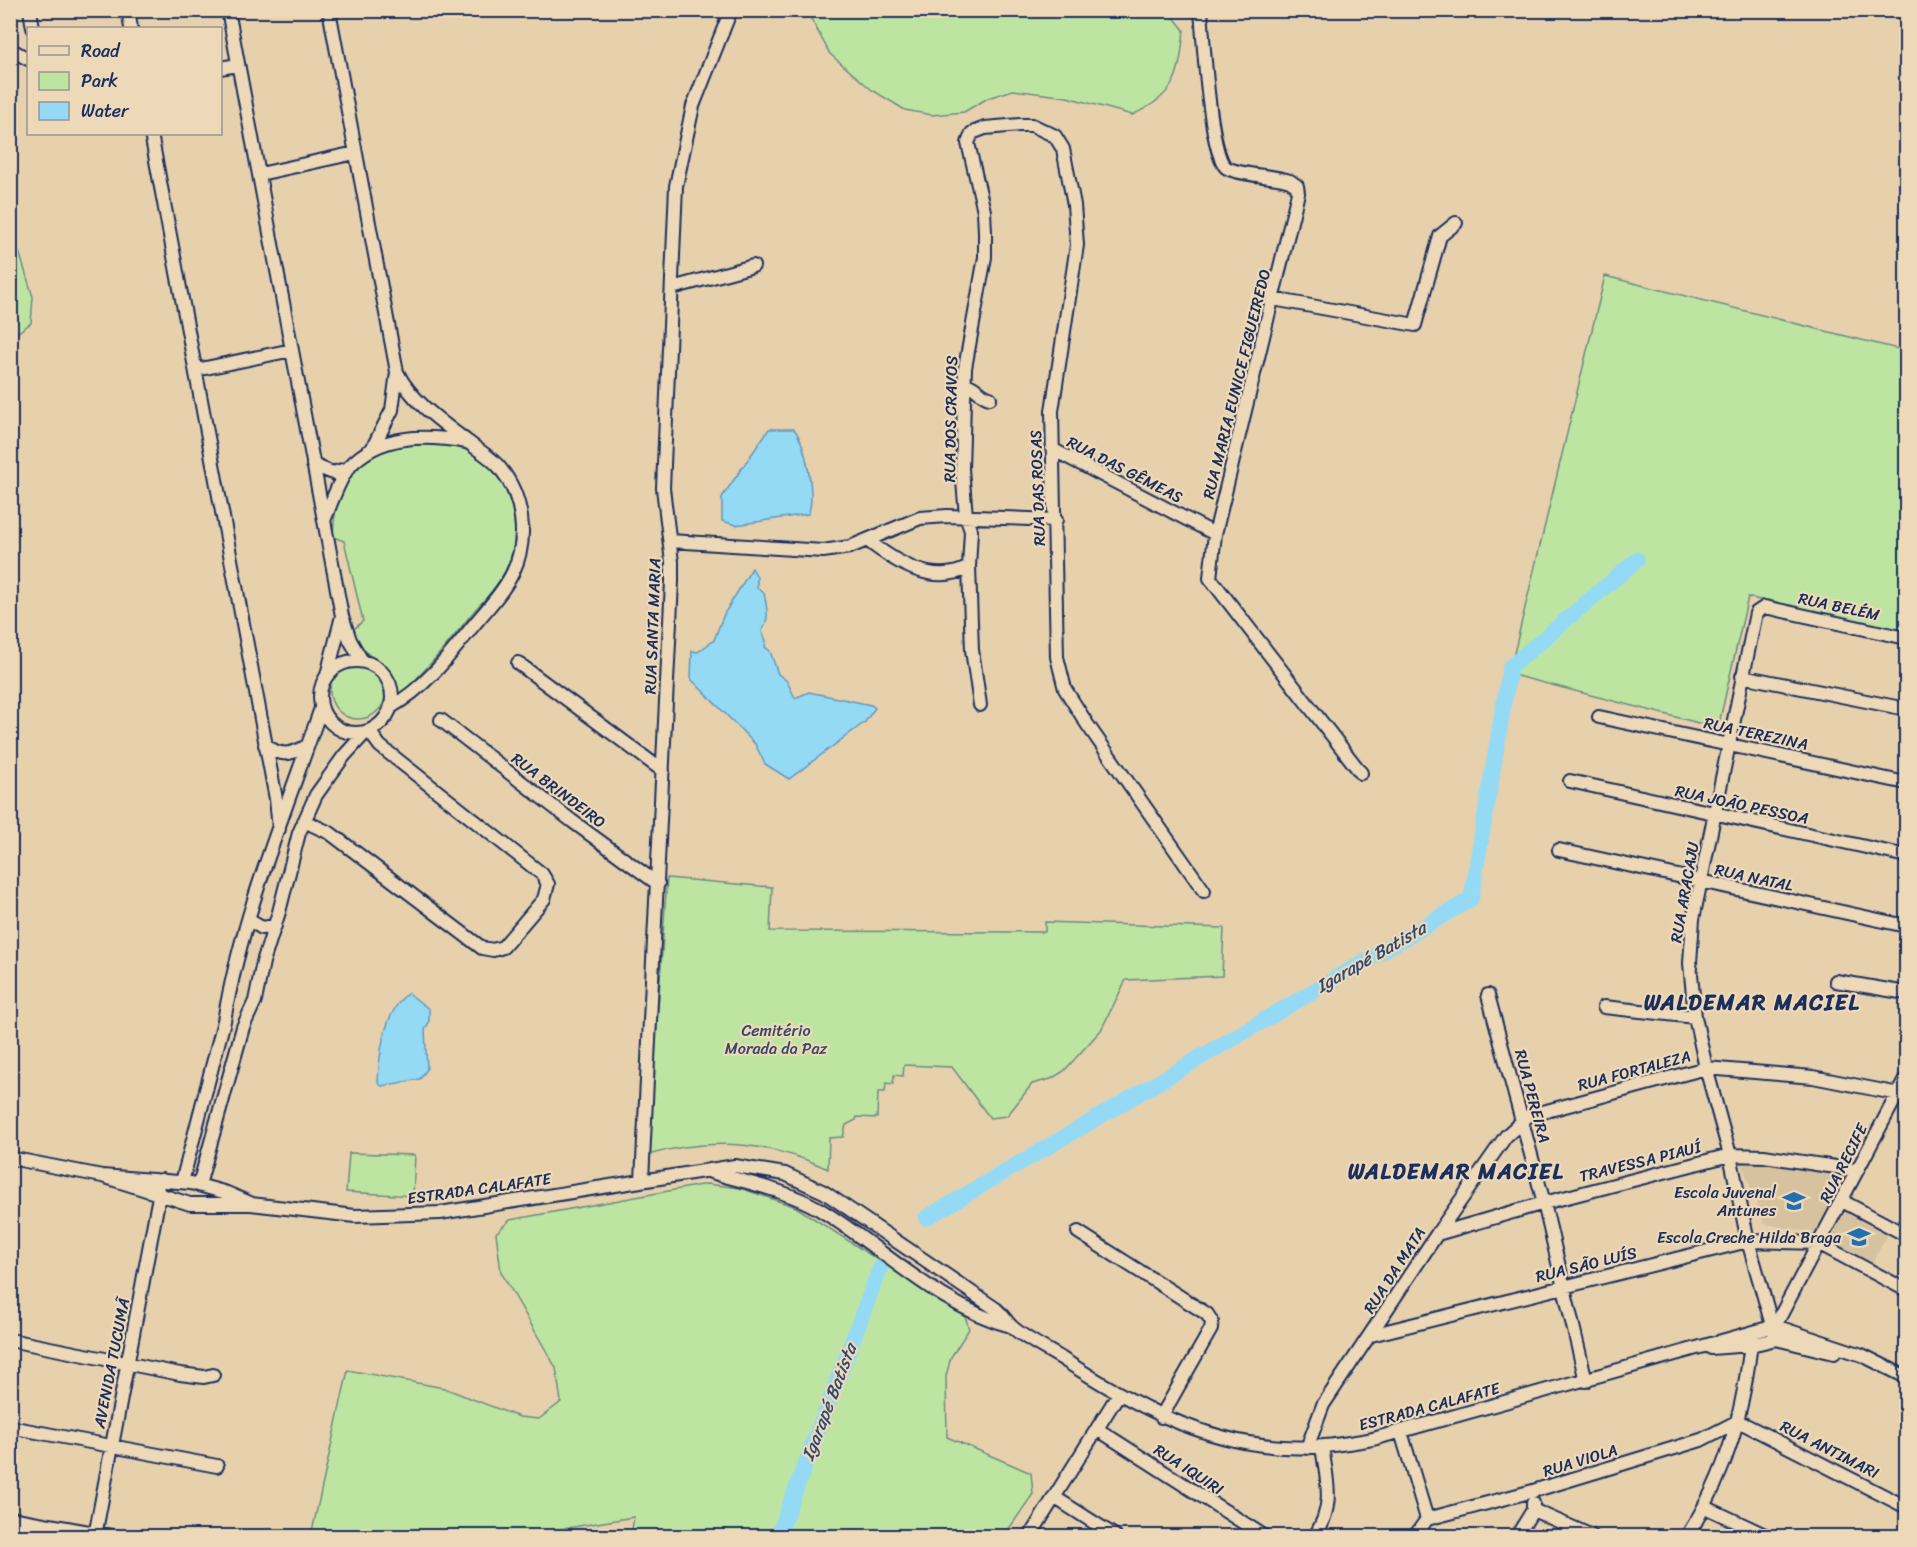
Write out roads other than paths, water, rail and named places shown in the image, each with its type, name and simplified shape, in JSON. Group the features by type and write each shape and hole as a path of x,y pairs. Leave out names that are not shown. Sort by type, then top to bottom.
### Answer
{"street":[{"path":"30,10 33,27"},
{"path":"128,10 131,27"},
{"path":"228,10 342,616 350,639 362,661"},
{"path":"329,10 397,372 392,410 372,449"},
{"name":"RUA SANTA MARIA","path":"642,1180 672,582 670,541 663,488 676,186 686,129 731,10"},
{"name":"RUA MARIA EUNICE FIGUEIREDO","path":"1201,10 1211,115 1219,158 1228,168 1284,179 1297,186 1298,201 1215,534 1209,572 1213,584 1360,773"},
{"path":"10,50 27,56"},
{"path":"222,68 238,66"},
{"name":"RUA DAS ROSAS","path":"969,136 985,128 1032,125 1058,139 1067,163 1077,234 1053,392 1052,449 1056,520 1057,657 1061,679 1087,724 1204,891"},
{"path":"151,135 279,829"},
{"name":"RUA DOS CRAVOS","path":"969,136 968,143 984,211 985,244 964,384 962,469 966,516 971,531 969,567 972,650 980,705"},
{"path":"260,174 355,153"},
{"path":"1273,299 1415,325 1440,236 1456,223"},
{"path":"672,288 753,266"},
{"path":"195,370 291,350"},
{"path":"203,1205 212,1196 205,1186 243,1027 255,1002 292,854 304,821 327,779 367,732 383,722 391,707 424,683 441,666 507,583 517,563 522,526 515,495 500,469 413,395 397,372"},
{"path":"964,384 973,385 984,397 990,398"},
{"path":"313,465 333,473 349,468 372,449 394,441 426,437 467,442"},
{"name":"RUA DAS GÊMEAS","path":"1052,449 1215,534"},
{"path":"325,518 349,468"},
{"path":"670,541 823,551 850,547 920,518 966,516 1056,520"},
{"path":"867,540 905,565 931,574 956,573 969,567"},
{"name":"RUA BELÉM","path":"1766,607 1906,638"},
{"name":"RUA ARACAJU","path":"1766,607 1754,617 1690,946 1695,1017 1706,1068 1730,1155 1748,1241 1769,1317 1776,1332"},
{"path":"342,616 327,675 319,694 321,708 334,727 349,733 367,732"},
{"path":"327,675 342,663 362,661 375,666 385,675 391,687 391,707"},
{"path":"518,663 663,771"},
{"path":"1742,676 1906,710"},
{"path":"182,1182 249,920 321,708"},
{"name":"RUA TEREZINA","path":"1599,717 1906,783"},
{"name":"RUA BRINDEIRO","path":"441,720 658,884"},
{"path":"304,821 330,833 482,948 494,950 503,947 544,899 548,884 542,874 380,746 367,732"},
{"path":"265,745 276,753 286,755 307,747"},
{"name":"RUA JOÃO PESSOA","path":"1570,781 1906,856"},
{"name":"RUA NATAL","path":"1559,850 1906,926"},
{"path":"249,920 262,928 275,926"},
{"path":"1836,981 1906,993"},
{"path":"231,986 247,986 256,992"},
{"name":"RUA PEREIRA","path":"1488,995 1523,1120 1586,1381"},
{"path":"1604,1007 1695,1017"},
{"name":"RUA FORTALEZA","path":"1523,1120 1528,1116 1706,1068 1813,1077 1899,1094"},
{"name":"RUA RECIFE","path":"1776,1332 1818,1243 1842,1202 1855,1170 1906,1078"},
{"name":"RUA DA MATA","path":"1307,1448 1323,1405 1437,1234 1506,1136 1523,1120"},
{"name":"TRAVESSA PIAUÍ","path":"1437,1234 1544,1203 1730,1155 1764,1156 1855,1170"},
{"name":"ESTRADA CALAFATE","path":"10,1158 102,1176 162,1180 205,1186 251,1204"},
{"name":"ESTRADA CALAFATE","path":"102,1176 159,1196 203,1205 251,1204 355,1216 397,1216 440,1213 642,1180 711,1172 725,1167 741,1166 785,1174 824,1192 996,1309 1012,1326 1118,1395 1161,1416 1202,1426 1251,1444 1322,1447 1401,1432 1703,1348 1751,1340 1776,1332"},
{"name":"ESTRADA CALAFATE","path":"711,1172 762,1186 817,1208 944,1295 989,1319 1012,1326"},
{"name":"AVENIDA TUCUMÃ","path":"95,1535 159,1196 157,1185 162,1180"},
{"path":"1842,1202 1906,1235"},
{"path":"1078,1232 1207,1314 1212,1322 1211,1329 1161,1416"},
{"name":"RUA SÃO LUÍS","path":"1371,1335 1748,1241 1818,1243 1906,1290"},
{"path":"1776,1332 1862,1355 1906,1377"},
{"path":"1776,1332 1855,1360 1906,1384"},
{"path":"10,1340 180,1374 204,1377 213,1375"},
{"path":"1687,1536 1705,1507 1730,1452 1738,1421 1751,1340"},
{"path":"1030,1536 1118,1395"},
{"name":"RUA VIOLA","path":"1427,1519 1533,1491 1701,1440 1738,1421"},
{"name":"RUA ANTIMARI","path":"1738,1421 1906,1507"},
{"path":"10,1427 217,1466"},
{"name":"RUA IQUIRI","path":"1097,1429 1264,1536"},
{"path":"1401,1432 1427,1519 1415,1536"},
{"path":"1315,1536 1324,1522 1329,1500 1322,1447"},
{"path":"1517,1536 1533,1510 1533,1491"},
{"path":"1054,1497 1115,1536"},
{"path":"1705,1507 1767,1536"},
{"path":"1533,1510 1592,1536"},
{"path":"10,1518 95,1535 112,1536"}],"water":[{"path":"769,429 794,429 798,436 806,458 810,484 808,514 736,525 722,521 722,497"},
{"path":"752,568 757,577 757,588 764,593 766,603 767,617 762,631 766,641 765,647 770,651 778,674 787,681 795,698 809,692 871,705 875,708 865,722 789,779 765,764 755,744 691,679 692,651 698,652 714,640 724,614"},
{"path":"408,993 429,1009 429,1022 425,1030 427,1069 420,1079 382,1086 378,1083 384,1034 393,1011"}],"waterway":[{"name":"Igarapé Batista","path":"926,1218 1471,899 1510,667 1637,560"},
{"name":"Igarapé Batista","path":"778,1536 880,1268"}],"place":[{"name":"Escola Juvenal Antunes","path":"1794,1201"},
{"name":"Escola Creche Hilda Braga","path":"1859,1237"}],"district":[{"name":"WALDEMAR MACIEL","path":"1752,1002"},
{"name":"WALDEMAR MACIEL","path":"1456,1171"}],"park label":[{"name":"Cemitério Morada da Paz","path":"776,1039"}]}
